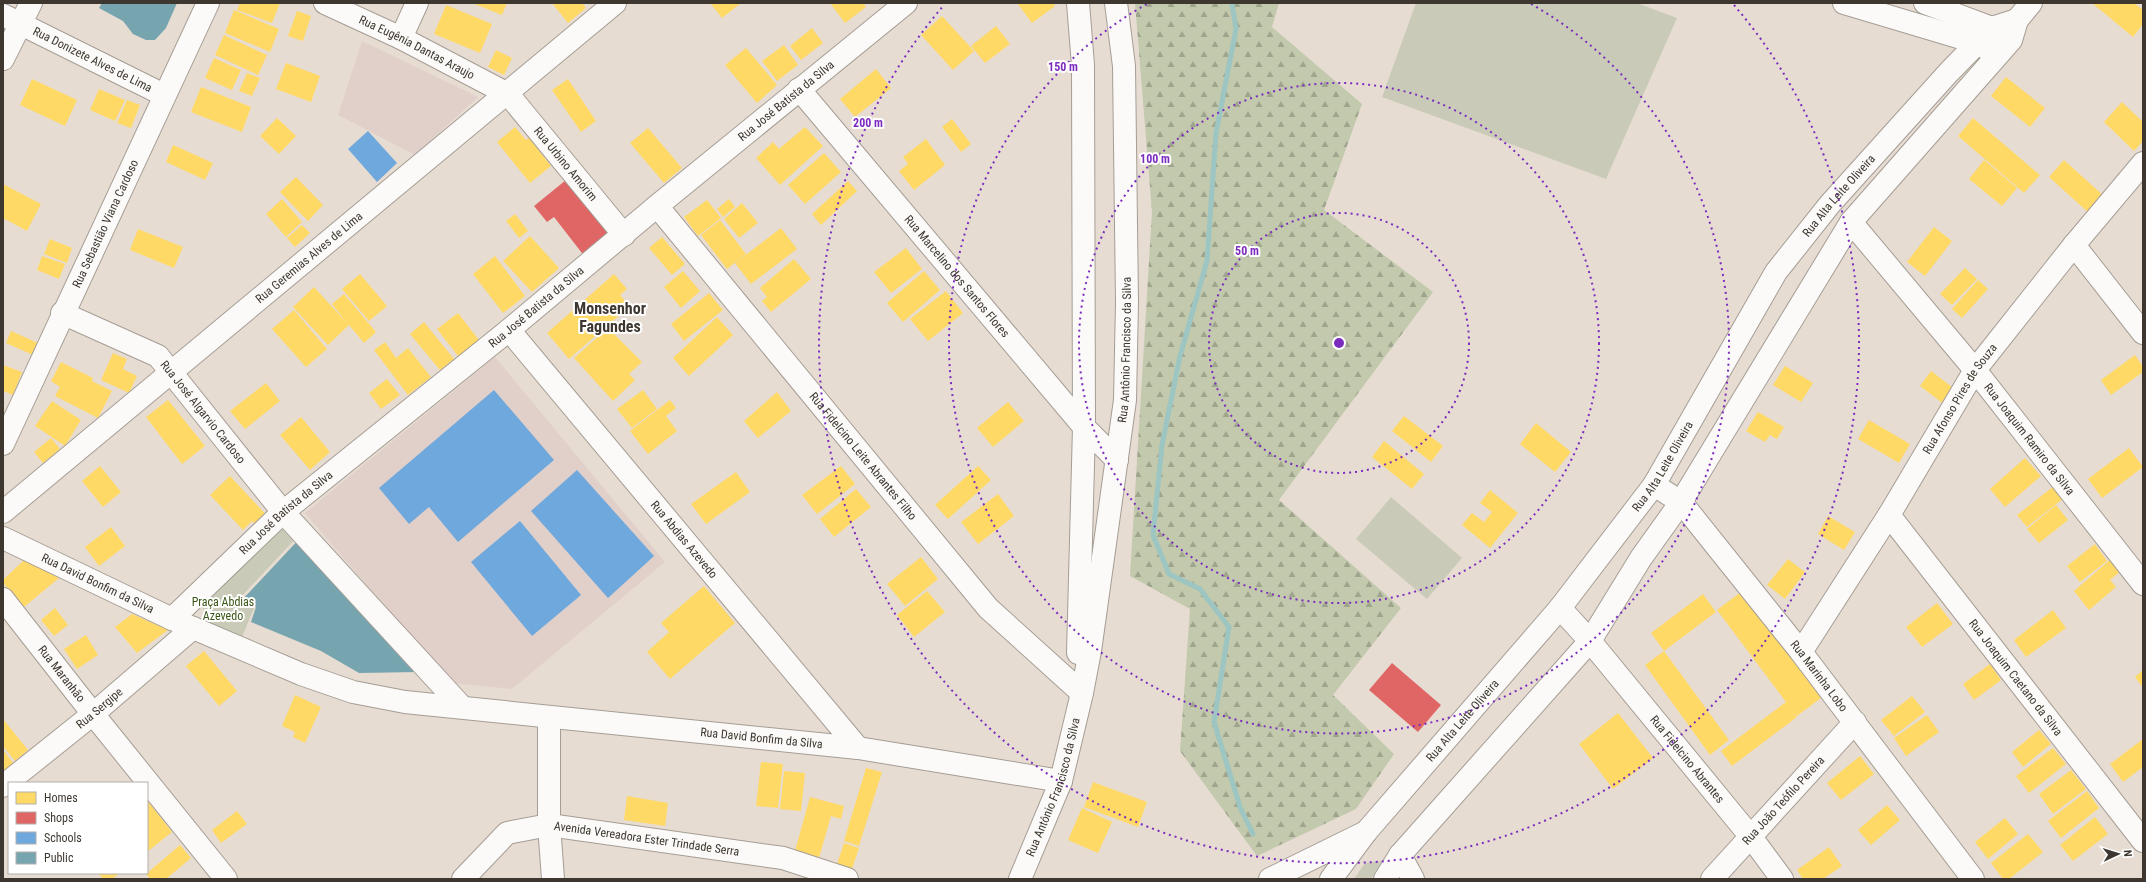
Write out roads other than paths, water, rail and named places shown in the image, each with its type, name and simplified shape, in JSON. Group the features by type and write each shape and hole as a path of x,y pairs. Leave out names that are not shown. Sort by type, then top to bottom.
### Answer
{"street":[{"path":"3,60 12,20 31,3"},
{"name":"Rua Sebastião Viana Cardoso","path":"3,444 62,313 208,3"},
{"name":"Rua Eugênia Dantas Araujo","path":"325,3 401,38 508,94"},
{"path":"401,38 417,3"},
{"name":"Rua Geremias Alves de Lima","path":"3,512 508,94 615,3"},
{"name":"Rua José Batista da Silva","path":"172,619 283,512 509,330 799,89 906,3"},
{"name":"Rua Antônio Francisco da Silva","path":"1078,3 1083,65 1084,427 1077,673 1082,693"},
{"name":"Rua Antônio Francisco da Silva","path":"1020,879 1061,781 1082,693 1090,651 1125,400 1127,302 1124,66 1116,3"},
{"path":"1844,3 1985,36"},
{"path":"1925,3 1985,36 2003,48"},
{"path":"1385,879 1400,854 1590,641 1640,558 1681,502 1851,222 2003,48 2017,20 2031,3"},
{"name":"Rua Donizete Alves de Lima","path":"12,20 164,95"},
{"name":"Rua Alta Leite Oliveira","path":"1270,879 1366,832 1560,608 1654,485 1776,272 1835,198 1949,72 1985,36 2017,20"},
{"name":"Rua Marcelino dos Santos Flores","path":"799,89 1084,427 1117,460"},
{"name":"Rua Urbino Amorim","path":"508,94 624,234"},
{"name":"Rua Afonso Pires de Souza","path":"1801,652 1889,515 1975,370 2074,245 2143,163"},
{"name":"Rua Fidelcino Leite Abrantes Filho","path":"657,206 988,608 1082,693"},
{"name":"Rua Joaquim Ramiro da Silva","path":"1851,222 1975,370 2143,584"},
{"path":"2074,245 2143,333"},
{"name":"Rua José Algarvio Cardoso","path":"62,313 158,356 283,512"},
{"name":"Rua Abdias Azevedo","path":"509,330 858,748"},
{"name":"Rua Marinha Lobo","path":"1654,485 1681,502 1801,652 1973,879"},
{"path":"283,512 462,707"},
{"name":"Rua Joaquim Caetano da Silva","path":"1889,515 2136,820 2143,841"},
{"name":"Rua David Bonfim da Silva","path":"3,538 193,628"},
{"name":"Rua Maranhão","path":"3,599 92,714 147,782"},
{"name":"Rua Fidelcino Abrantes","path":"1560,608 1590,641 1751,837 1782,879"},
{"path":"193,628 302,674 353,692 405,702 462,707"},
{"name":"Rua Sergipe","path":"3,786 92,714 193,628"},
{"name":"Rua David Bonfim da Silva","path":"462,707 858,748 1061,781"},
{"path":"549,717 549,825 553,879"},
{"name":"Rua João Teófilo Pereira","path":"1712,879 1855,722"},
{"name":"Rua Maranhão","path":"148,783 226,879"},
{"name":"Avenida Vereadora Ester Trindade Serra","path":"463,879 507,833 549,825 783,858 847,879"},
{"path":"1331,879 1366,832"},
{"path":"1400,854 1413,879"}],"waterway":[{"path":"1232,3 1236,29 1216,133 1207,261 1180,356 1162,445 1153,535 1169,574 1200,589 1229,627 1214,722 1240,807 1253,834"}],"district":[{"name":"Monsenhor Fagundes","path":"610,317"}],"park label":[{"name":"Praça Abdias Azevedo","path":"223,609"}]}
